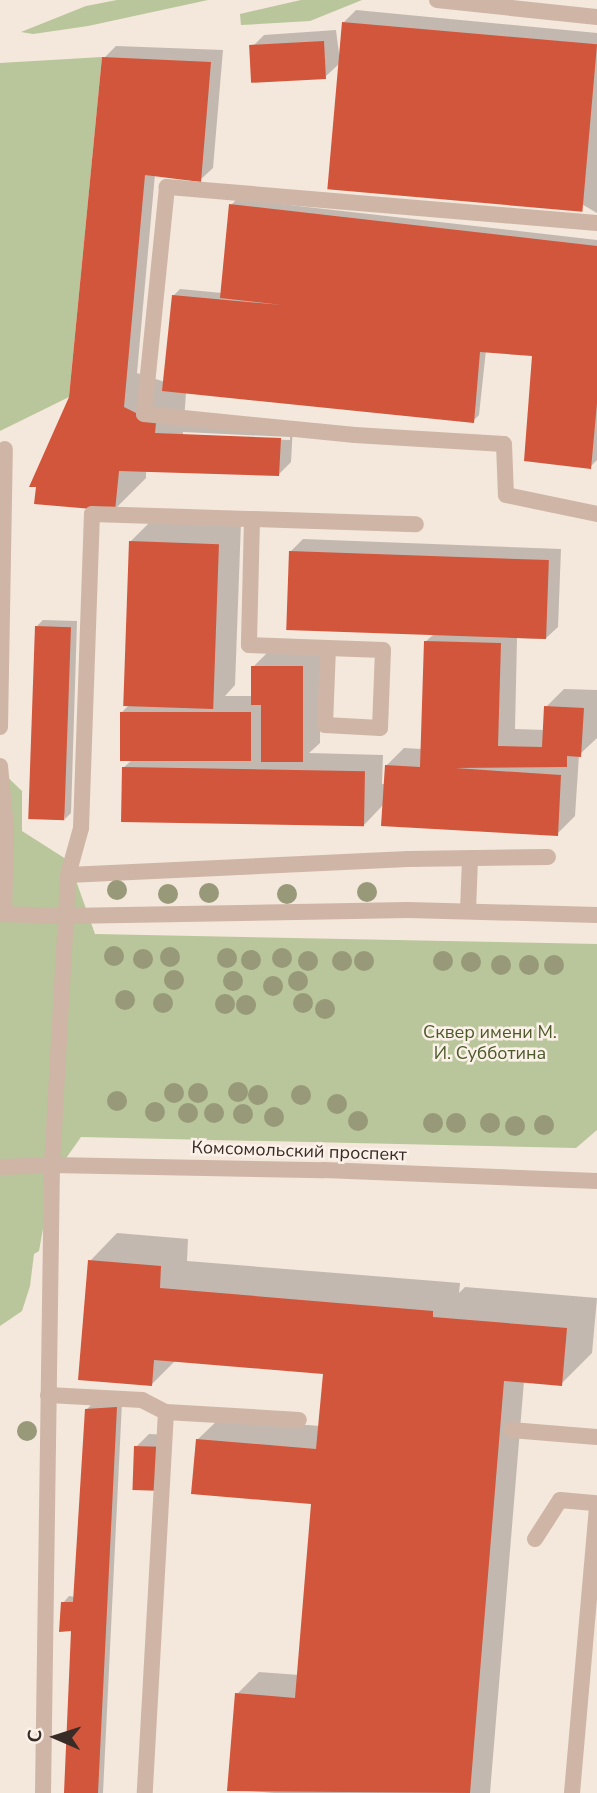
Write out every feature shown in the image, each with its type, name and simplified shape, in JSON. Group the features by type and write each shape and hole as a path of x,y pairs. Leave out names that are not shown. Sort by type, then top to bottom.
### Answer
{"lane":[{"path":"436,0 597,17"},
{"path":"597,223 167,187 144,414 355,435 504,444 506,495 597,514"},
{"path":"0,727 5,449"},
{"path":"43,1793 52,1165 68,875 81,828 92,514 416,524"},
{"path":"252,519 249,645 383,650 380,727 325,725 328,648"},
{"path":"0,766 6,828 2,914 66,916 468,911 597,915"},
{"path":"68,875 548,857"},
{"path":"468,911 470,858"},
{"name":"Комсомольский проспект","path":"0,1167 52,1165 324,1170 597,1181"},
{"path":"48,1395 142,1400 166,1412 299,1420"},
{"path":"145,1793 166,1412"},
{"path":"511,1430 597,1437"},
{"path":"535,1539 560,1500 597,1505 572,1793"}],"green space":[{"path":"117,0 208,0 88,26 33,34 21,32 86,6"},
{"path":"301,0 362,0 310,21 241,25 240,14"},
{"path":"102,57 69,397 0,431 0,63"},
{"name":"Сквер имени М. И. Субботина","path":"0,770 22,791 22,831 69,861 95,934 597,944 597,1130 576,1148 81,1137 52,1178 39,1251 34,1254 30,1286 22,1311 0,1326"}],"building":[{"path":"342,22 597,44 582,212 327,189"},
{"path":"324,41 326,79 251,83 249,45"},
{"path":"102,57 211,62 201,182 145,175 124,407 156,423 155,433 281,438 279,476 119,471 115,511 34,504 36,487 29,487 69,397"},
{"path":"229,204 597,246 597,403 591,469 524,461 532,356 480,352 474,423 162,391 172,295 282,305 220,298"},
{"path":"129,541 219,544 213,709 123,706"},
{"path":"289,551 549,560 546,639 286,630"},
{"path":"35,626 71,627 64,820 28,819"},
{"path":"424,641 501,643 498,746 542,747 544,706 584,708 581,757 567,756 567,767 455,768 561,775 558,836 381,826 385,765 420,767"},
{"path":"251,666 303,666 303,762 261,762 261,705 251,705"},
{"path":"120,712 251,712 251,761 120,761"},
{"path":"122,767 365,771 364,826 121,822"},
{"path":"88,1260 161,1266 160,1288 433,1311 433,1317 567,1328 562,1386 504,1381 470,1793 227,1791 235,1693 295,1698 311,1504 191,1494 196,1439 316,1449 323,1374 154,1360 152,1386 78,1380"},
{"path":"117,1407 98,1793 64,1793 71,1631 59,1632 61,1602 73,1602 85,1409"},
{"path":"134,1446 159,1447 157,1491 132,1490"}]}
